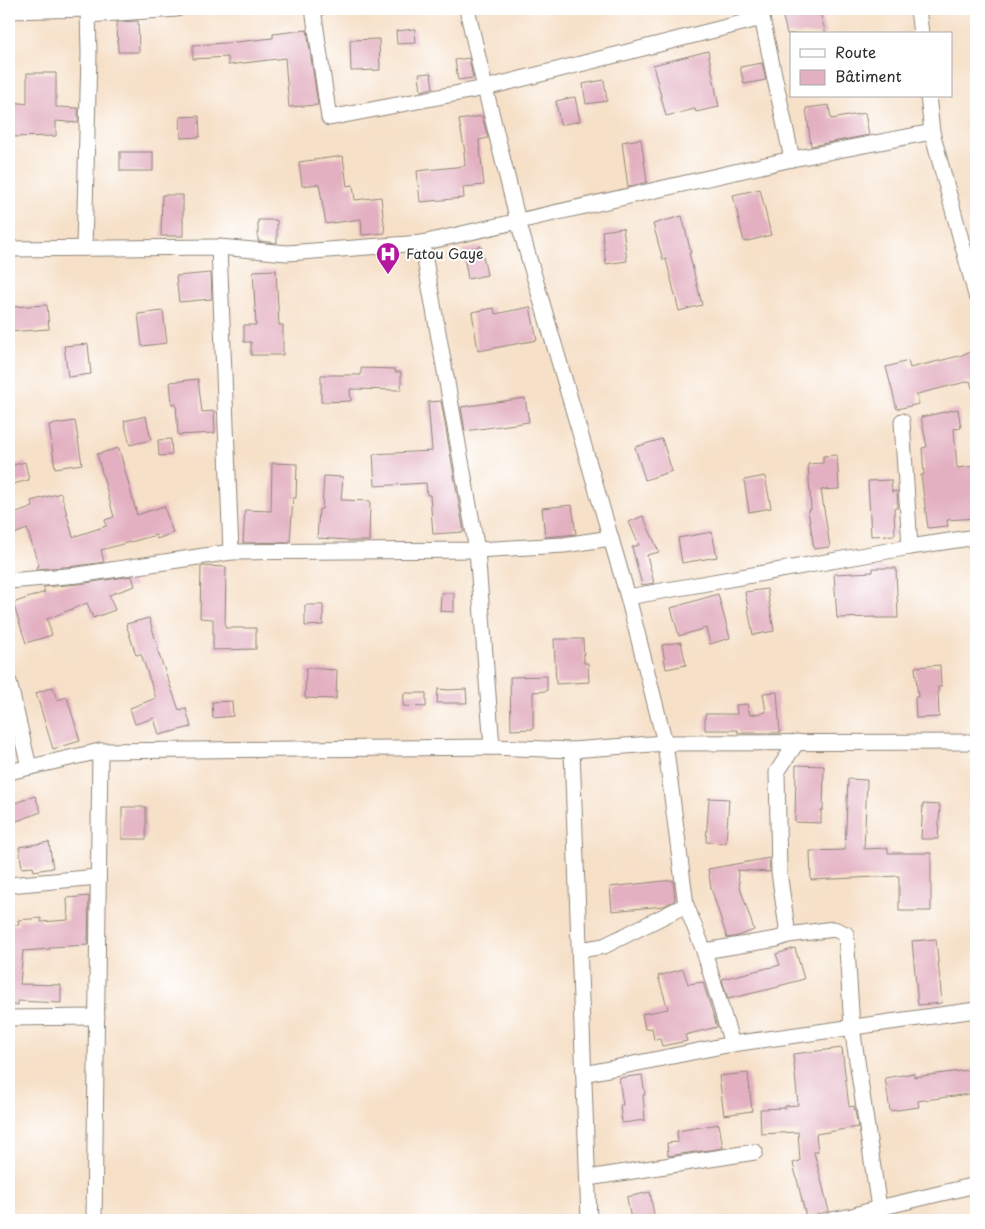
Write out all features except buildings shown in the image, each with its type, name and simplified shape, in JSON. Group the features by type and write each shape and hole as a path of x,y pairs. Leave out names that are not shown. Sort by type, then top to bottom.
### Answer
{"street":[{"path":"9,11 177,9"},
{"path":"313,9 329,118 485,88 760,13 792,159"},
{"path":"467,9 518,222 628,597 665,743 686,905 704,951 732,1044"},
{"path":"918,9 921,32"},
{"path":"84,248 89,54 88,11"},
{"path":"928,98 932,132 976,289"},
{"path":"9,249 219,247 287,252 422,243 792,159 932,132"},
{"path":"422,243 477,550 492,747"},
{"path":"219,247 231,552"},
{"path":"902,421 910,547"},
{"path":"628,597 976,537"},
{"path":"9,581 78,575 231,552 477,550 564,545 611,538"},
{"path":"9,682 29,767"},
{"path":"788,935 779,872 778,772 797,742"},
{"path":"9,772 100,750 492,747 572,750 665,743 976,742"},
{"path":"94,1220 100,750"},
{"path":"572,750 590,1220"},
{"path":"9,885 98,877"},
{"path":"580,950 604,946 686,905"},
{"path":"704,951 788,935 834,929 846,934 852,1027 879,1208"},
{"path":"584,1074 732,1044 976,1010"},
{"path":"9,1018 97,1017"},
{"path":"588,1178 755,1152"},
{"path":"830,1220 852,1218 879,1208 976,1186"}],"place":[{"name":"Fatou Gaye","path":"388,275"}]}
